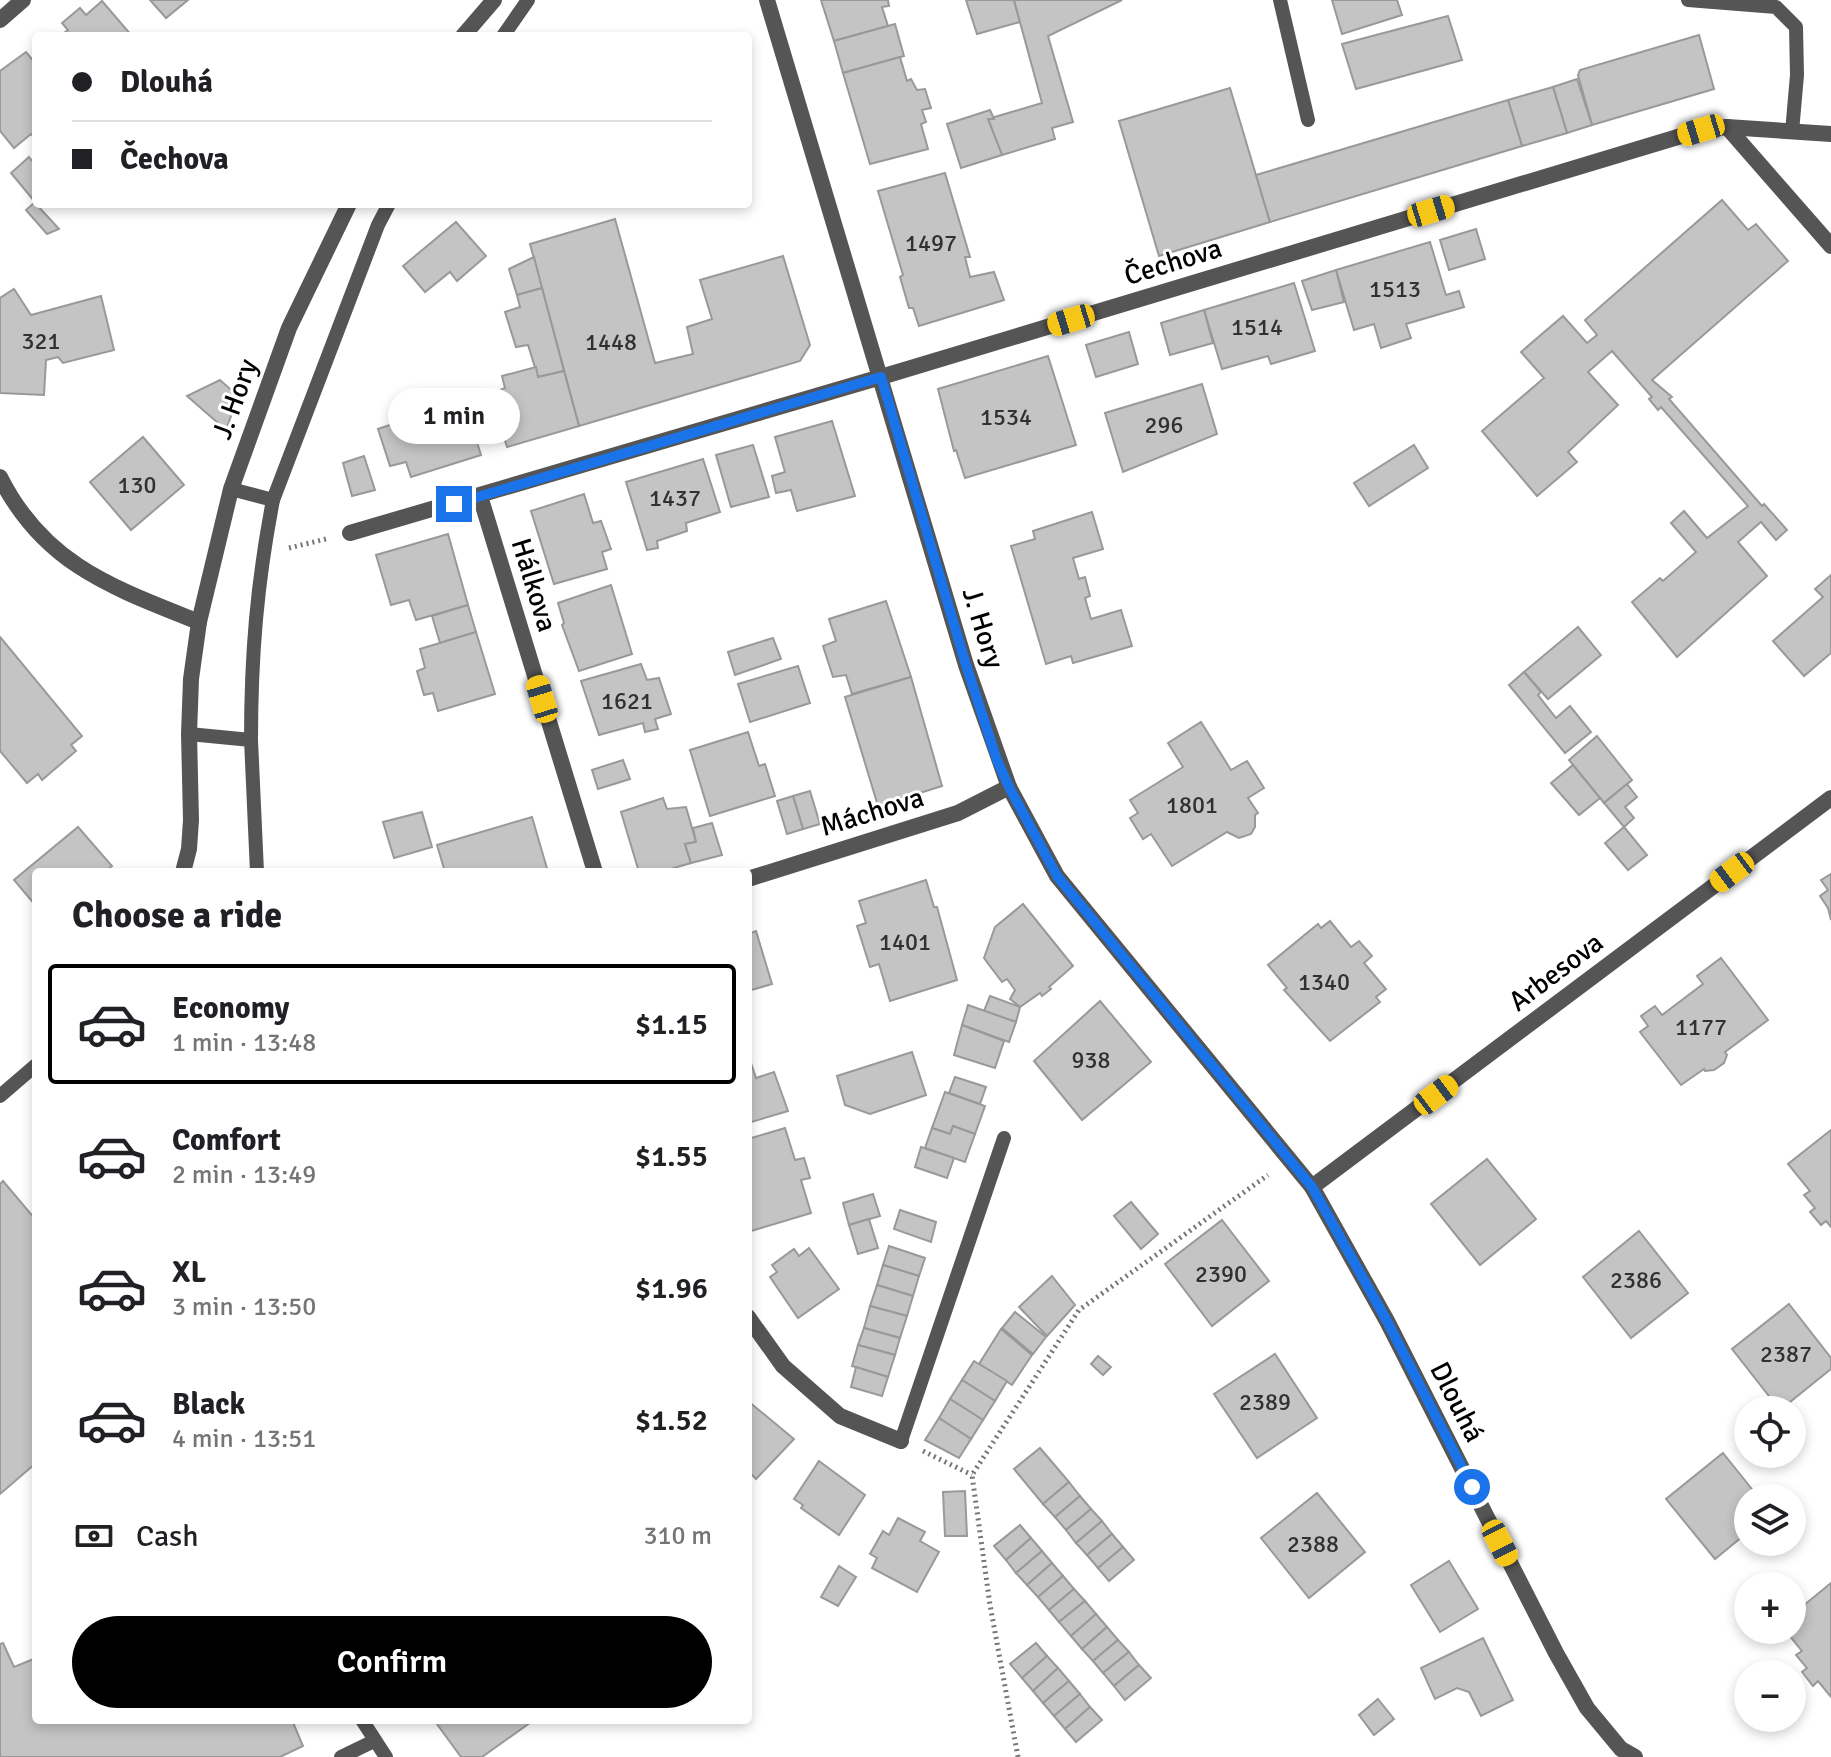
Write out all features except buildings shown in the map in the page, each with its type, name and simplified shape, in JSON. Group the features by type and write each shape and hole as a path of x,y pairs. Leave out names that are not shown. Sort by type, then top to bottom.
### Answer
{"street":[{"path":"0,20 23,0"},
{"path":"466,32 494,0"},
{"name":"J. Hory","path":"767,0 966,665 1009,787 1057,876 1312,1187"},
{"path":"1727,127 1831,246"},
{"name":"Čechova","path":"350,533 1701,130 1727,127 1831,134"},
{"name":"J. Hory","path":"184,868 191,820 191,679 199,622 231,489 289,328 347,208"},
{"path":"0,477 24,518 45,541 83,571 125,593 199,622"},
{"name":"Hálkova","path":"480,496 594,868"},
{"name":"Máchova","path":"752,878 958,813 1009,787"},
{"name":"Arbesova","path":"1312,1187 1831,798"},
{"name":"Dlouhá","path":"1312,1187 1387,1321 1587,1708 1621,1749 1635,1757"},
{"path":"752,1323 783,1366 840,1416 901,1441"}],"lane":[{"path":"506,32 528,0"},
{"path":"1280,0 1308,120"},
{"path":"1688,0 1776,7 1796,27 1797,75 1792,132"},
{"path":"257,868 251,740 253,633 262,555 273,500 387,208"},
{"path":"231,489 273,500"},
{"path":"189,734 251,740"},
{"path":"0,1096 32,1068"},
{"path":"901,1441 1004,1138"},
{"path":"364,1724 386,1757"},
{"path":"341,1757 374,1741"}],"path":[{"path":"262,555 350,533"},
{"path":"1018,1757 990,1605 972,1475 1079,1310 1290,1160"},
{"path":"901,1441 972,1475"}],"route":[{"path":"454,504 881,377 966,665 1009,787 1057,876 1312,1187 1387,1321 1472,1487"}]}
